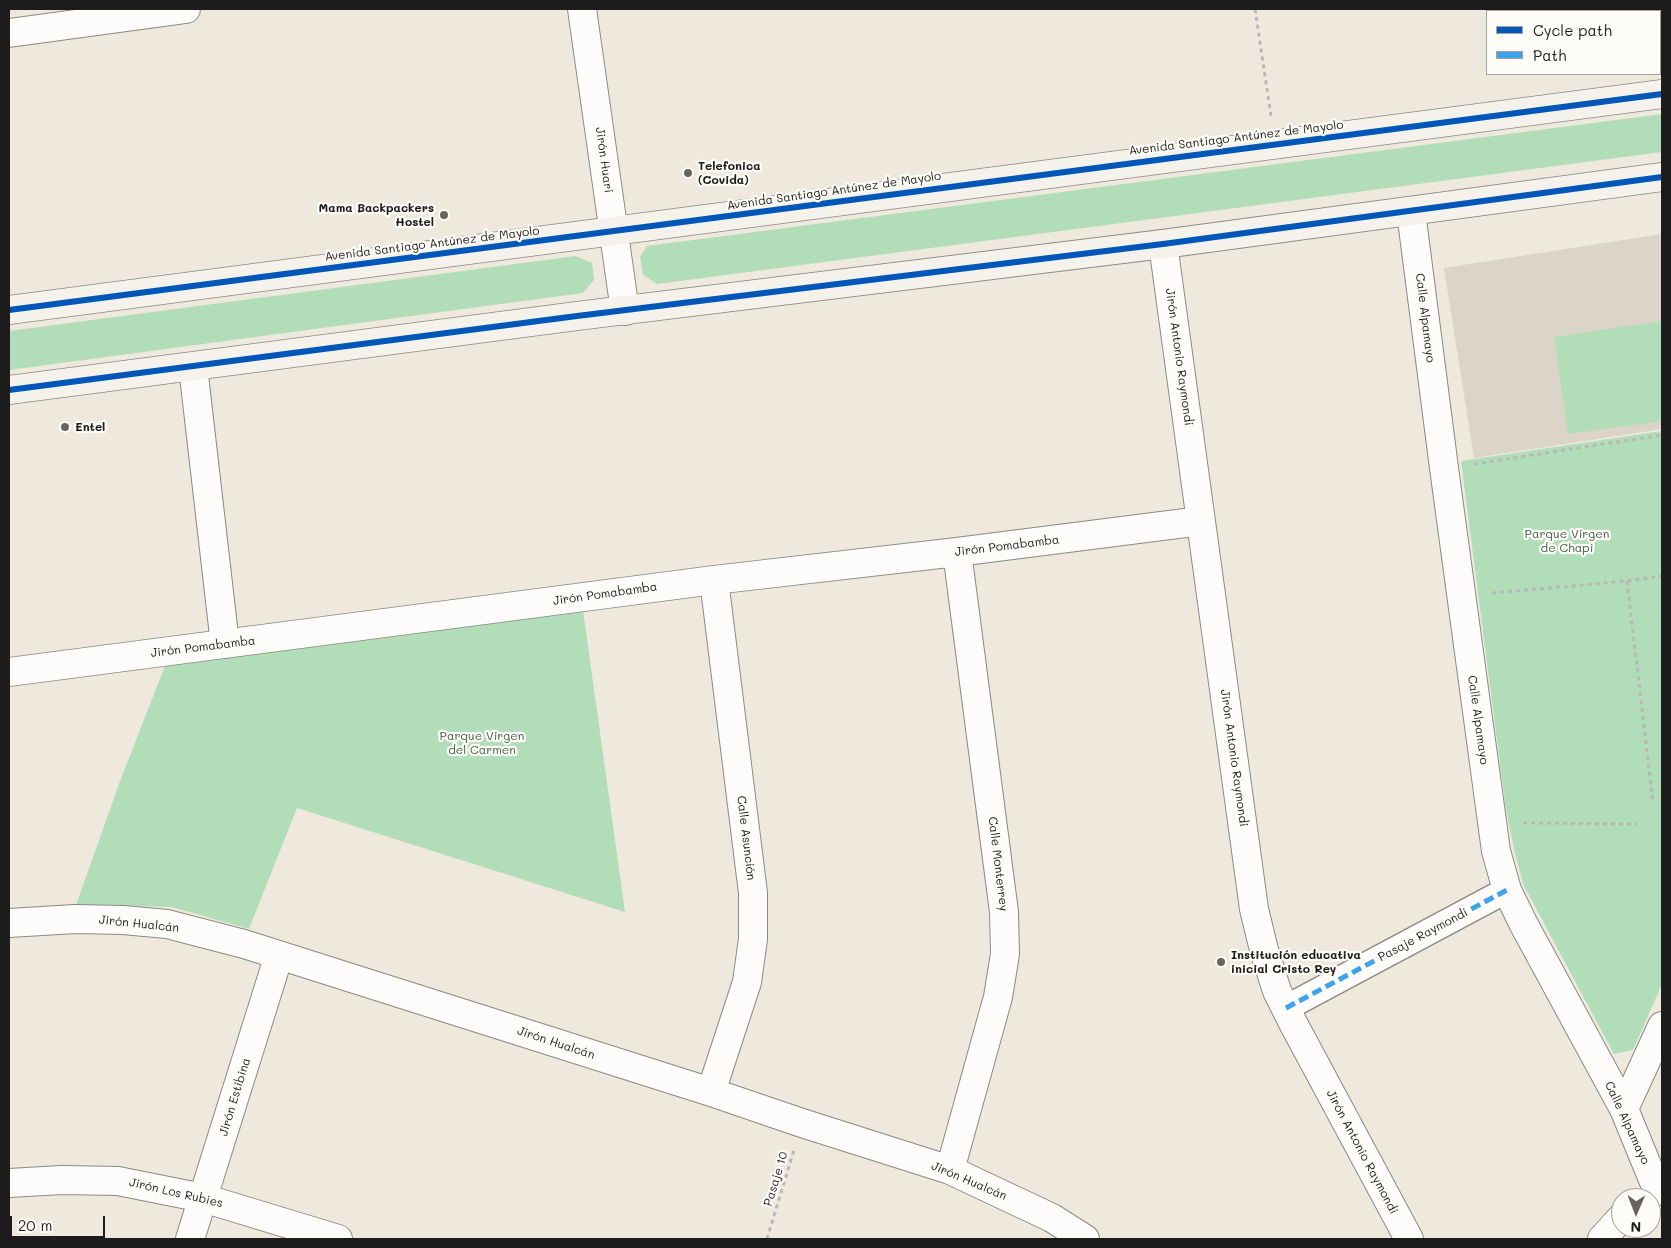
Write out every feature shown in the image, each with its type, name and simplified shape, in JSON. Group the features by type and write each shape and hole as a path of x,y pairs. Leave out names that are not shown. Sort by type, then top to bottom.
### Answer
{"main road":[{"name":"Avenida Santiago Antúnez de Mayolo","path":"9,310 1662,94"},
{"path":"9,390 1412,212 1662,177"}],"street":[{"path":"9,33 66,17 186,9"},
{"name":"Jirón Huari","path":"582,9 625,311"},
{"name":"Calle Alpamayo","path":"1412,212 1444,468 1496,851 1507,890 1556,985 1624,1109 1651,1188"},
{"name":"Jirón Antonio Raymondi","path":"1163,244 1254,909 1264,950 1277,991 1409,1239"},
{"path":"193,367 225,644"},
{"name":"Jirón Pomabamba","path":"9,672 714,580 1201,521"},
{"name":"Calle Monterrey","path":"950,1170 998,997 1005,954 1004,912 956,552"},
{"name":"Calle Asunción","path":"712,1092 747,982 753,939 753,893 714,580"},
{"name":"Pasaje Raymondi","path":"1286,1008 1507,890"},
{"name":"Jirón Hualcán","path":"9,923 75,919 123,920 167,924 206,933 712,1092 950,1170 1052,1218 1085,1239"},
{"name":"Jirón Estibina","path":"190,1239 279,955"},
{"path":"1624,1109 1662,1026"},
{"name":"Jirón Los Rubies","path":"9,1183 62,1180 118,1180 203,1198 338,1239"},
{"path":"1602,1239 1611,1229"}],"path":[{"path":"1254,9 1276,143"},
{"path":"1444,468 1662,435"},
{"path":"1461,595 1662,576"},
{"path":"1627,580 1653,802"},
{"path":"1492,822 1637,824"}],"shaded area":[{"path":"1662,234 1662,429 1474,458 1444,268"}],"green space":[{"path":"1662,114 1662,152 657,284 643,275 640,257 647,246"},
{"path":"576,256 592,263 594,280 583,293 9,370 9,331"},
{"path":"1662,321 1662,421 1568,434 1554,337"},
{"name":"Parque Virgen de Chapi","path":"1662,431 1662,984 1633,1050 1614,1054 1523,884 1506,810 1461,461"},
{"name":"Parque Virgen del Carmen","path":"583,610 625,912 297,808 249,929 172,907 76,905 120,781 165,666"}],"marked path":[{"path":"1286,1008 1507,890"}],"cycle path":[{"path":"9,310 1662,94"},
{"path":"9,390 577,316 1163,244 1662,177"}],"place":[{"name":"Telefonica (Covida)","path":"688,173"},
{"name":"Mama Backpackers Hostel","path":"444,215"},
{"name":"Entel","path":"65,427"},
{"name":"Institución educativa inicial Cristo Rey","path":"1221,962"}]}
